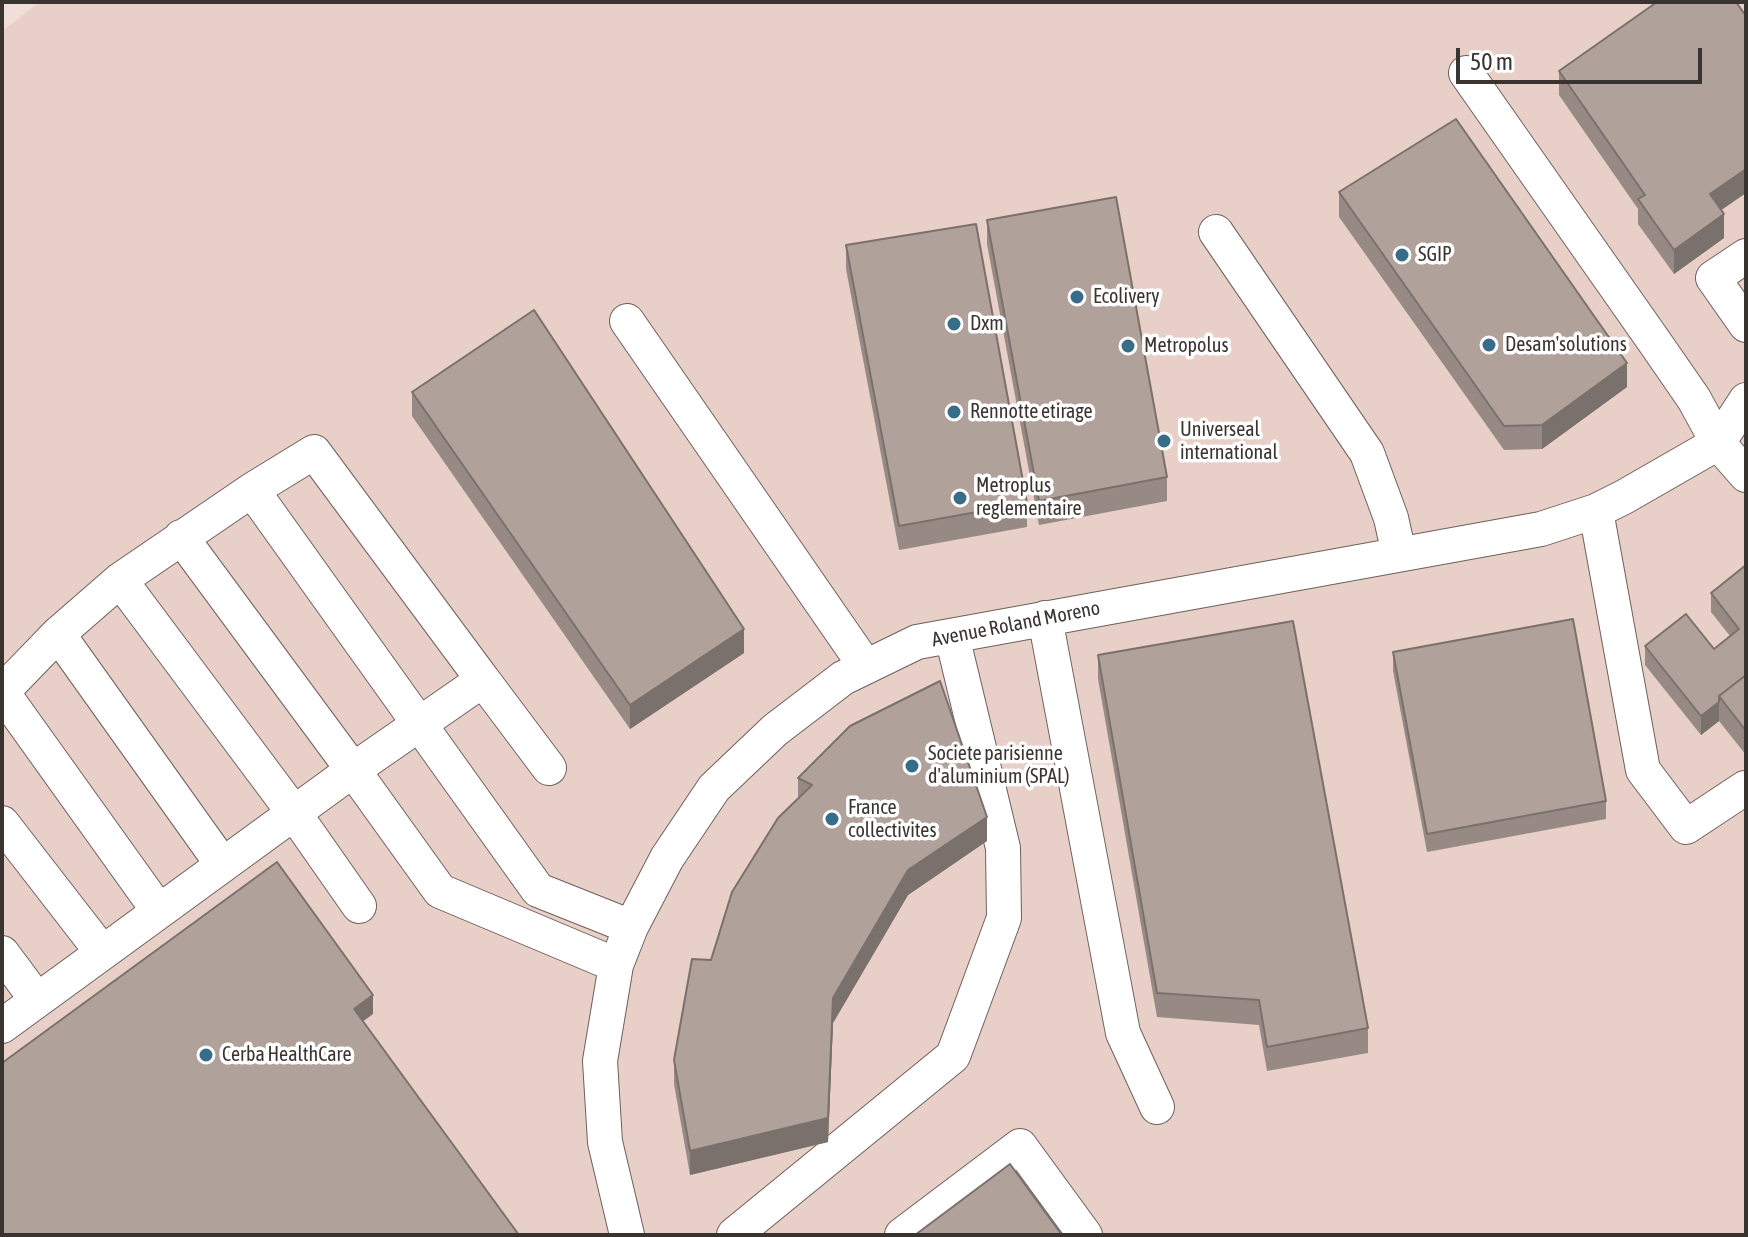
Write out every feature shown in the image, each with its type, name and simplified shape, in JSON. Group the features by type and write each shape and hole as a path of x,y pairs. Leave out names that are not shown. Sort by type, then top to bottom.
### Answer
{"street":[{"path":"1466,73 1672,366 1718,443 1746,475"},
{"path":"1216,232 1367,453 1391,518 1399,554"},
{"path":"1746,256 1713,278 1746,325"},
{"path":"627,321 866,667"},
{"name":"Avenue Roland Moreno","path":"627,1235 605,1142 600,1061 616,965 631,927 667,858 714,788 775,730 826,691 917,642 1541,529 1596,511 1718,443 1746,400"},
{"path":"158,910 2,692 58,634 120,580 252,490 314,452 549,768"},
{"path":"252,490 538,890 631,927"},
{"path":"1596,511 1643,770 1686,827 1745,788"},
{"path":"181,537 440,891 616,965"},
{"path":"120,580 294,813 359,906"},
{"path":"1045,618 1123,1033 1157,1107"},
{"path":"58,634 222,864"},
{"path":"734,1235 953,1056 1004,918 1003,848 952,636"},
{"path":"2,1026 158,910 483,680"},
{"path":"2,823 102,952"},
{"path":"2,953 37,1000"},
{"path":"902,1235 1020,1146 1085,1235"}],"shaded area":[{"path":"40,2 1746,2 1746,1235 2,1235 2,31"}],"building":[{"path":"1657,2 1736,2 1746,16 1746,169 1710,194 1724,214 1674,250 1638,199 1645,195 1559,71"},
{"path":"1456,119 1627,363 1542,425 1504,426 1339,192"},
{"path":"1116,197 1167,477 1039,501 987,220"},
{"path":"976,224 1027,503 899,526 846,245"},
{"path":"534,310 744,629 630,705 412,392"},
{"path":"1746,565 1746,675 1719,696 1719,702 1701,716 1645,646 1686,614 1714,649 1739,629 1711,593"},
{"path":"1573,619 1606,801 1427,834 1393,652"},
{"path":"1293,621 1368,1028 1267,1047 1259,1000 1157,993 1098,655"},
{"path":"1746,675 1746,731 1719,696"},
{"path":"940,681 987,817 908,870 833,998 828,1118 690,1151 674,1060 692,959 711,960 732,892 778,818 812,785 798,778 850,726"},
{"name":"Cerba HealthCare","path":"277,862 373,995 354,1009 519,1235 2,1235 2,1063"},
{"path":"1010,1164 1062,1235 915,1235"}],"place":[{"name":"SGIP","path":"1402,255"},
{"name":"Ecolivery","path":"1077,297"},
{"name":"Dxm","path":"954,324"},
{"name":"Desam'solutions","path":"1489,345"},
{"name":"Metropolus","path":"1128,346"},
{"name":"Rennotte etirage","path":"954,412"},
{"name":"Universeal international","path":"1164,441"},
{"name":"Metroplus reglementaire","path":"960,498"},
{"name":"Societe parisienne d'aluminium (SPAL)","path":"912,766"},
{"name":"France collectivites","path":"832,819"},
{"name":"Cerba HealthCare","path":"206,1055"}]}
